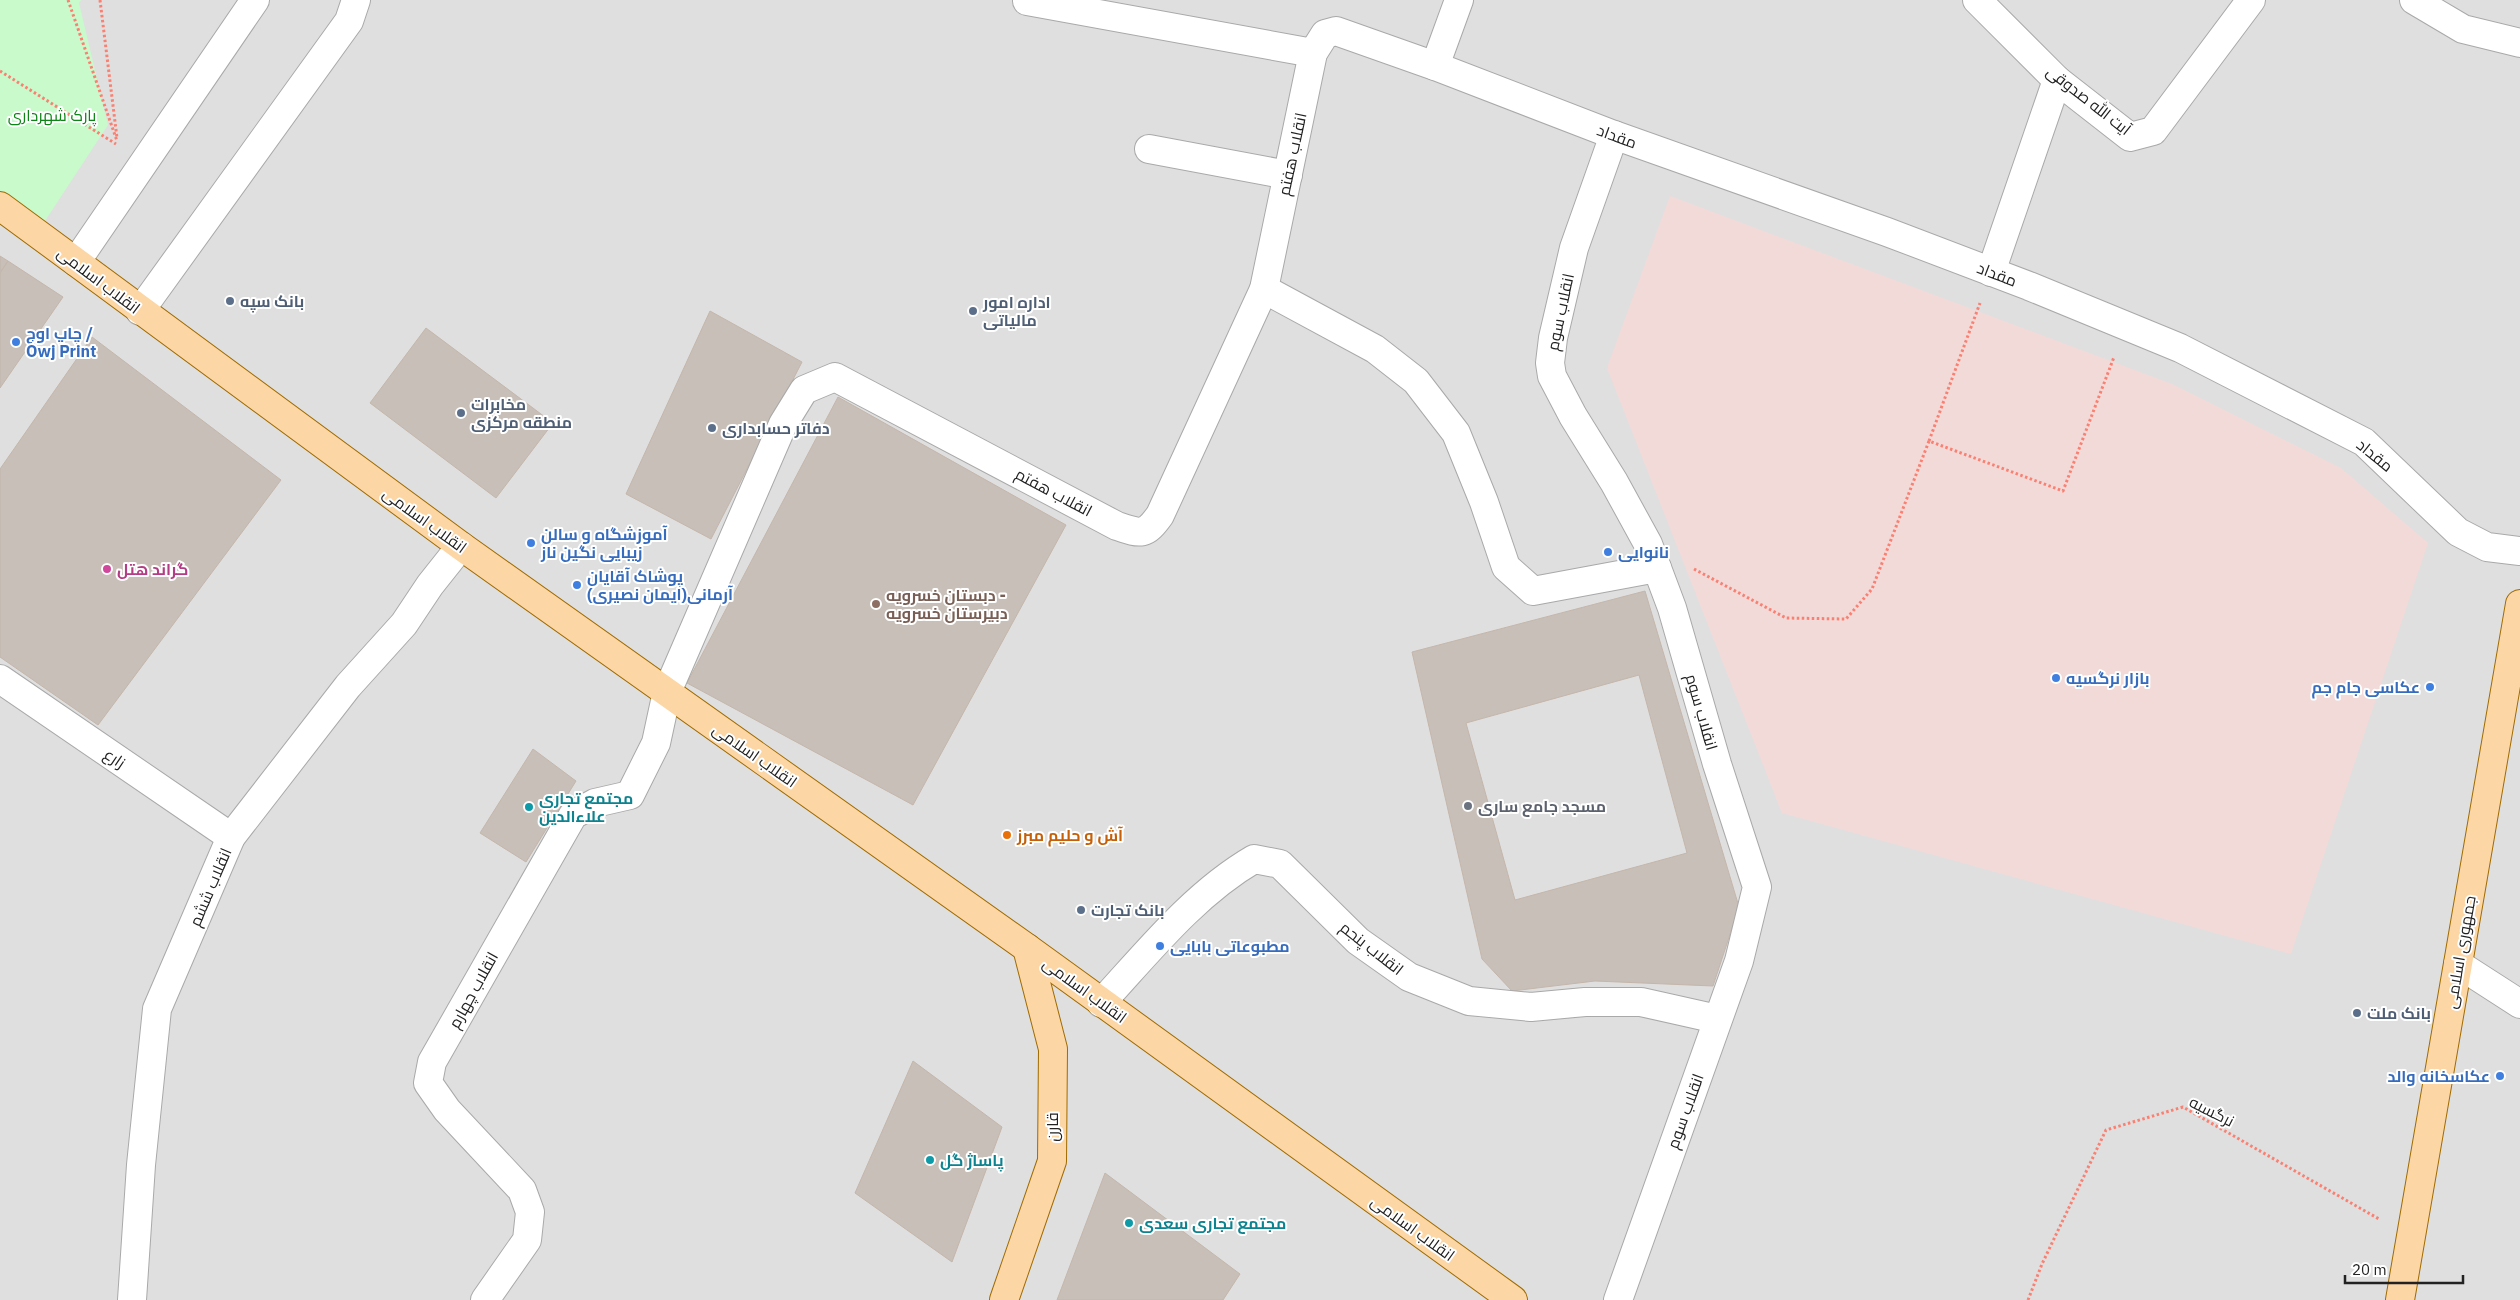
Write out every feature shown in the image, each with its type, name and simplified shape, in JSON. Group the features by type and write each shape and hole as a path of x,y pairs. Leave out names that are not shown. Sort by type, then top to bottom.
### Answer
{"main road":[{"name":"انقلاب اسلامی","path":"0,206 461,546 1026,948 1513,1300"},
{"name":"جمهوری اسلامی","path":"2400,1300 2520,604"},
{"name":"قارن","path":"1004,1300 1052,1161 1053,1048 1026,948"}],"street":[{"path":"76,262 254,0"},
{"path":"140,311 349,21 356,0"},
{"path":"1435,66 1459,0"},
{"name":"آیت الله صدوقی","path":"1977,0 2058,80 2130,137 2153,130 2251,0"},
{"path":"2414,0 2463,28 2520,43"},
{"path":"1027,1 1314,53"},
{"name":"مقداد","path":"1314,53 1325,34 1336,31 1435,66 1614,135 1991,272 2180,348 2364,442 2458,532 2487,547 2520,551"},
{"name":"انقلاب هفتم","path":"667,692 783,424 804,390 835,377 1117,526 1141,533 1150,529 1160,514 1264,289 1314,53"},
{"path":"1991,272 2058,80"},
{"name":"انقلاب سوم","path":"1614,135 1574,248 1553,338 1550,363 1552,376 1573,416 1614,482 1652,556 1672,608 1716,764 1757,887 1739,961 1618,1300"},
{"path":"1149,149 1288,176"},
{"path":"1264,289 1375,349 1416,381 1456,433 1484,502 1506,567 1534,591 1652,556"},
{"name":"انقلاب ششم","path":"132,1300 141,1165 157,1009 231,837 348,686 404,624 430,585 461,546"},
{"name":"زارع","path":"0,680 231,837"},
{"name":"انقلاب چهارم","path":"485,1300 527,1240 530,1212 522,1190 447,1110 428,1083 432,1062 573,815 595,803 630,795 656,743 667,692"},
{"name":"انقلاب پنجم","path":"1101,1003 1208,892 1230,873 1254,859 1280,864 1358,941 1409,977 1469,1001 1531,1007 1585,1002 1641,1002 1717,1020"},
{"path":"2458,964 2520,1004"}],"path":[{"path":"68,0 118,146"},
{"path":"100,0 118,146"},
{"path":"0,71 118,146"},
{"path":"1652,556 1786,618 1846,619 1872,589 1991,272"},
{"path":"1929,441 2063,491 2126,326"},
{"name":"نرگسیه","path":"2028,1300 2042,1264 2106,1130 2183,1107 2411,1237"}],"shaded area":[{"path":"0,0 2520,0 2520,1300 0,1300"},
{"name":"بازار نرگسیه","path":"1670,196 2172,384 2341,468 2428,543 2291,954 1782,813 1607,368"}],"green space":[{"name":"پارک شهرداری","path":"0,0 81,0 79,3 108,125 41,227 0,193"}],"building":[{"path":"0,256 8,261 0,273"},
{"name":"چاپ اوج / Owj Print","path":"8,261 63,297 0,388 0,273"},
{"name":"دفاتر حسابداری","path":"710,311 802,362 711,539 626,494"},
{"name":"مخابرات منطقه مرکزی","path":"426,328 553,423 496,498 370,403"},
{"name":"گراند هتل","path":"92,337 281,480 98,725 0,657 0,469"},
{"name":"دبستان خسرویه - دبیرستان خسرویه","path":"838,397 1066,525 913,805 687,683"},
{"name":"مسجد جامع ساری","path":"1645,591 1739,907 1713,986 1595,981 1512,991 1482,959 1412,652","holes":["1639,675 1687,853 1515,900 1466,723"]},
{"name":"مجتمع تجاری علاءالدین","path":"533,749 576,781 526,862 480,833"},
{"name":"پاساژ گل","path":"913,1061 1002,1127 952,1262 855,1193"},
{"name":"مجتمع تجاری سعدی","path":"1105,1173 1240,1274 1223,1300 1057,1300"}],"place":[{"name":"بانک سپه","path":"230,301"},
{"name":"اداره امور مالیاتی","path":"973,311"},
{"name":"چاپ اوج / Owj Print","path":"16,342"},
{"name":"مخابرات منطقه مرکزی","path":"461,413"},
{"name":"دفاتر حسابداری","path":"712,428"},
{"name":"آموزشگاه و سالن زیبایی نگین ناز","path":"531,543"},
{"name":"نانوایی","path":"1608,552"},
{"name":"گراند هتل","path":"107,569"},
{"name":"پوشاک آقایان آرمانی(ایمان نصیری)","path":"577,585"},
{"name":"دبستان خسرویه - دبیرستان خسرویه","path":"876,604"},
{"name":"بازار نرگسیه","path":"2056,678"},
{"name":"عکاسی جام جم","path":"2430,687"},
{"name":"مسجد جامع ساری","path":"1468,806"},
{"name":"مجتمع تجاری علاءالدین","path":"529,807"},
{"name":"آش و حلیم مبرز","path":"1007,835"},
{"name":"بانک تجارت","path":"1081,910"},
{"name":"مطبوعاتی بابایی","path":"1160,946"},
{"name":"بانک ملت","path":"2357,1013"},
{"name":"عکاسخانه والد","path":"2500,1076"},
{"name":"پاساژ گل","path":"930,1160"},
{"name":"مجتمع تجاری سعدی","path":"1129,1223"}]}
